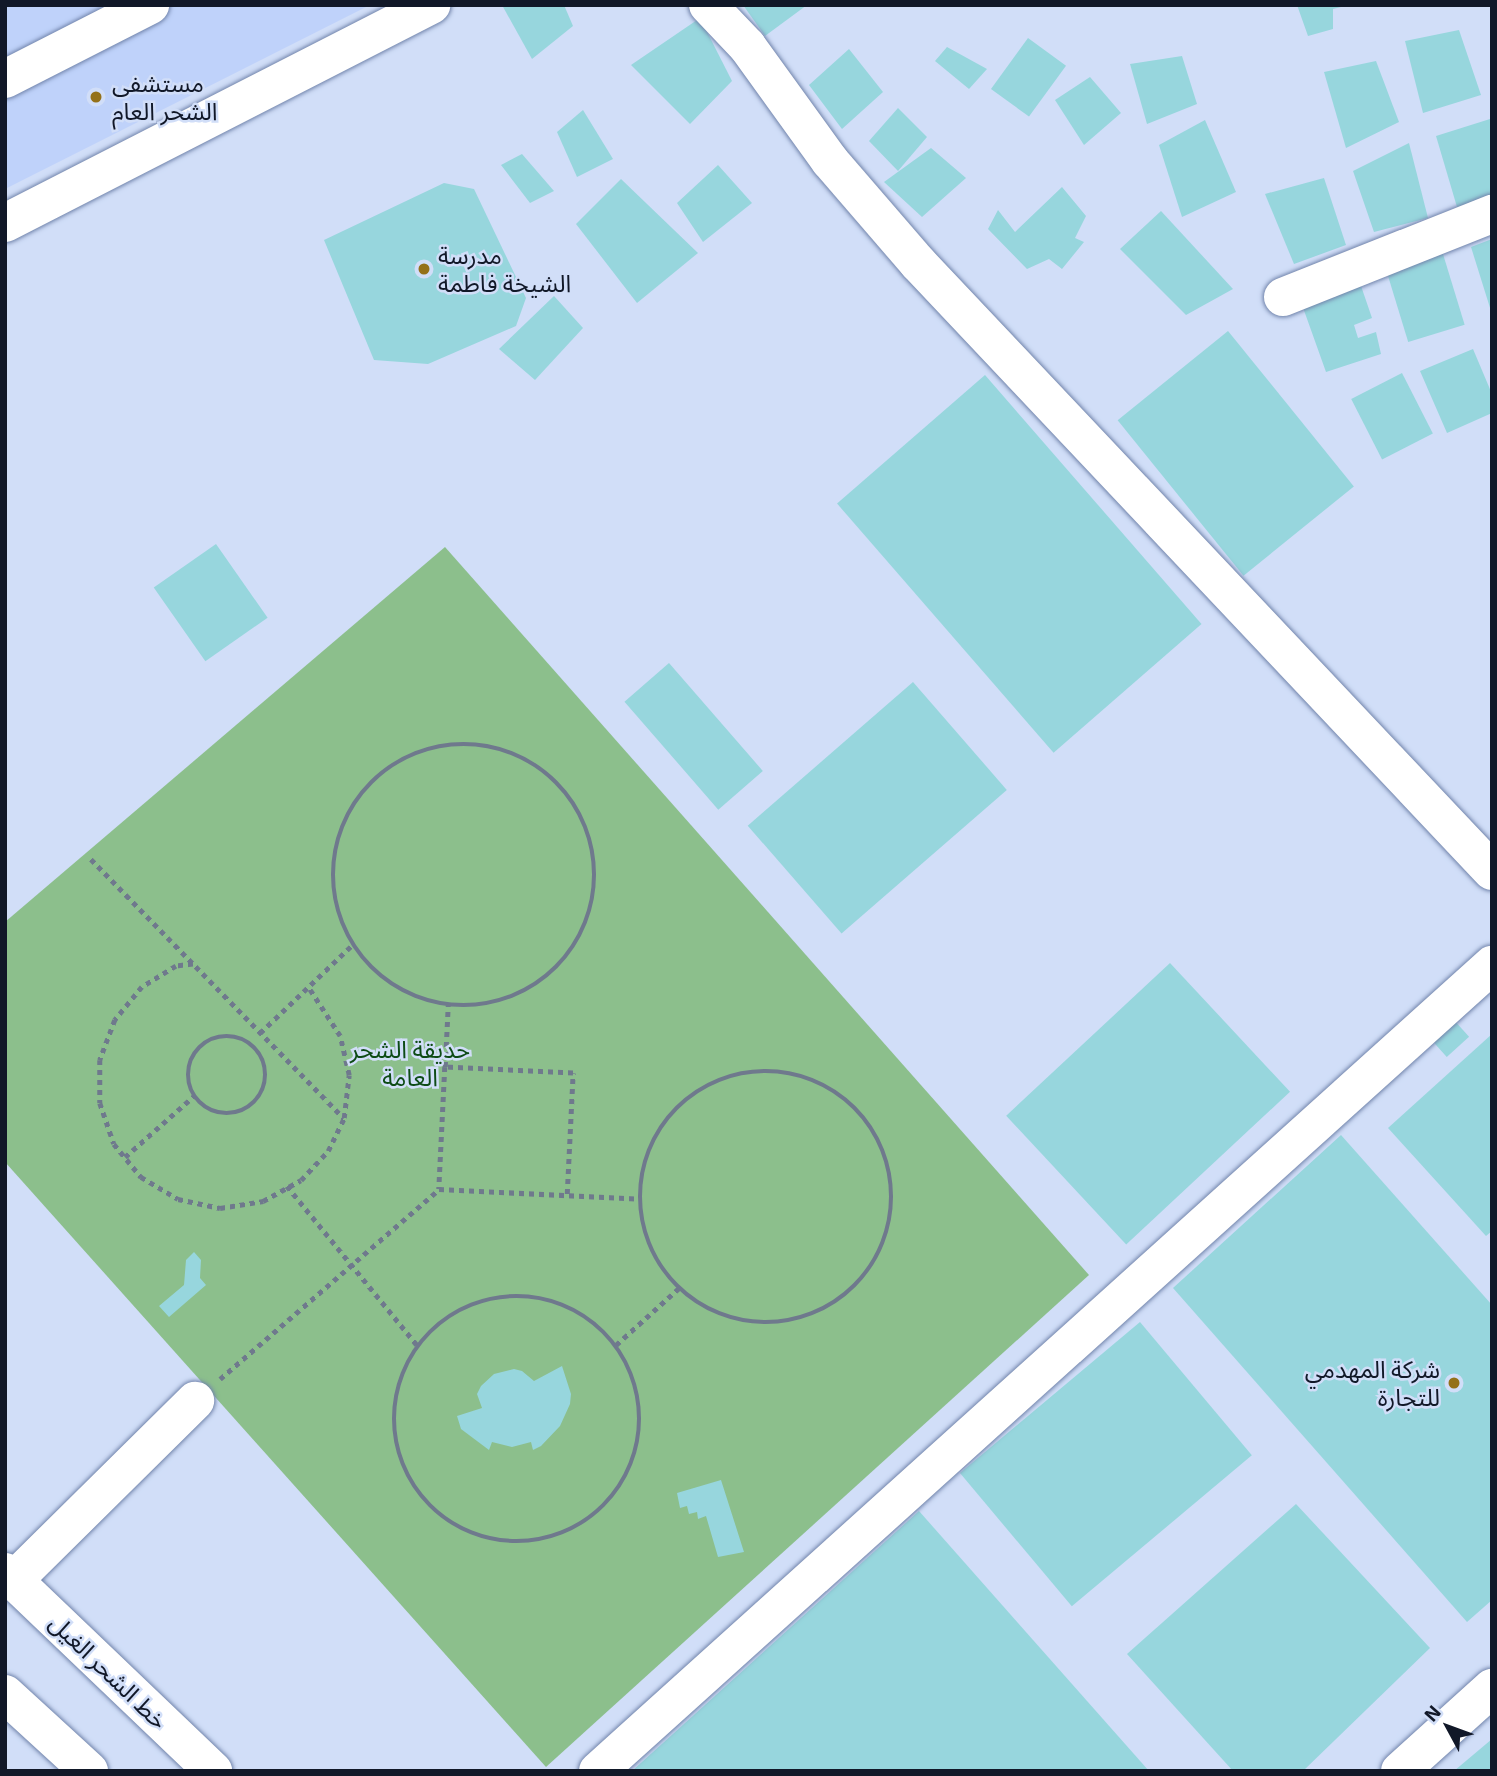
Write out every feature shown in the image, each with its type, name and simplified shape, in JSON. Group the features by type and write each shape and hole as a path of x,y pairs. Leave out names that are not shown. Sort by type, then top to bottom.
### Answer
{"street":[{"path":"5,79 150,5"},
{"path":"5,223 431,5"},
{"path":"708,5 747,46 830,161 918,263 1492,871"},
{"path":"1283,297 1492,214"},
{"path":"598,1771 1492,965"},
{"path":"9,1576 195,1401"},
{"name":"خط الشحر الغيل","path":"9,1576 213,1771"},
{"path":"1400,1771 1492,1688"},
{"path":"5,1695 89,1771"}],"path":[{"path":"483,744 526,757 561,784 586,822 596,865 592,909 572,950 541,982 501,1002 448,1005 417,998 380,977 352,945 336,906 333,863 344,822 367,786 401,760 441,745 483,744"},
{"path":"90,859 344,1118"},
{"path":"260,1033 352,945"},
{"path":"193,964 176,966 142,987 115,1020 100,1060 100,1103 114,1144 141,1177 178,1199 210,1206 220,1208 263,1201 301,1180 328,1151 344,1118 349,1075 341,1036 308,987"},
{"path":"439,1189 448,1005"},
{"path":"232,1036 254,1047 262,1058 265,1084 251,1106 240,1112 214,1112 194,1096 188,1072 198,1049 208,1041 232,1036"},
{"path":"445,1067 573,1073 567,1194"},
{"path":"763,1071 804,1076 840,1093 869,1123 888,1161 893,1203 884,1245 861,1282 827,1308 787,1322 744,1322 705,1308 679,1289 650,1249 641,1199 643,1168 659,1130 687,1099 722,1079 763,1071"},
{"path":"125,1157 194,1096"},
{"path":"287,1186 417,1345"},
{"path":"195,1401 439,1189 641,1199"},
{"path":"616,1345 679,1289"},
{"path":"517,1295 555,1301 589,1318 616,1345 634,1379 640,1417 635,1455 618,1489 592,1517 554,1537 511,1543 469,1534 433,1511 407,1477 394,1436 395,1393 417,1345 441,1321 479,1302 517,1295"}],"shaded area":[{"name":"مستشفى الشحر العام","path":"5,5 370,5 5,189"}],"green space":[{"name":"حديقة الشحر العامة","path":"445,547 1089,1275 546,1767 5,1162 5,922"}],"building":[{"path":"502,5 564,5 573,26 532,59"},
{"path":"743,5 807,5 765,36"},
{"path":"1297,5 1345,6 1333,9 1333,29 1308,36"},
{"path":"700,18 732,81 690,124 631,65"},
{"path":"1459,30 1481,95 1423,113 1405,41"},
{"path":"1028,38 1066,66 1029,117 991,89"},
{"path":"947,47 987,69 969,89 935,61"},
{"path":"849,49 883,92 842,129 809,85"},
{"path":"1182,56 1197,104 1147,124 1130,64"},
{"path":"1376,61 1399,122 1346,148 1324,72"},
{"path":"1090,77 1121,113 1084,145 1055,100"},
{"path":"898,108 927,137 898,171 869,141"},
{"path":"583,110 613,159 577,177 557,132"},
{"path":"1490,119 1492,195 1457,207 1436,136"},
{"path":"1205,120 1236,192 1182,217 1159,145"},
{"path":"1409,143 1428,218 1374,232 1353,171"},
{"path":"931,148 966,178 922,217 884,182"},
{"path":"522,154 554,191 530,203 501,165"},
{"path":"718,165 752,203 703,242 677,203"},
{"path":"1324,178 1346,245 1294,264 1265,194"},
{"path":"621,179 698,253 637,303 576,224"},
{"name":"مدرسة الشيخة فاطمة","path":"444,183 474,189 526,298 516,326 428,364 374,360 324,240"},
{"path":"1062,187 1086,216 1075,238 1084,242 1062,269 1049,259 1027,269 988,229 998,210 1015,232"},
{"path":"1161,211 1233,289 1186,315 1120,249"},
{"path":"1492,239 1492,311 1491,311 1471,247"},
{"path":"1443,254 1465,325 1408,342 1387,271"},
{"path":"1359,280 1372,318 1354,325 1358,338 1376,332 1381,354 1326,372 1301,302"},
{"path":"554,296 583,328 535,380 499,349"},
{"path":"1228,331 1354,486 1244,576 1118,420"},
{"path":"1473,349 1492,394 1492,413 1447,433 1420,371"},
{"path":"1402,373 1433,434 1382,459 1351,399"},
{"path":"985,375 1201,624 1054,753 837,504"},
{"path":"216,544 268,618 205,661 154,588"},
{"path":"669,663 763,771 718,810 624,702"},
{"path":"913,682 1007,790 842,934 748,826"},
{"path":"1170,963 1290,1092 1126,1244 1006,1116"},
{"path":"1453,1019 1469,1037 1447,1057 1431,1039"},
{"path":"1492,1034 1492,1231 1486,1236 1388,1128"},
{"path":"1341,1135 1492,1305 1492,1600 1467,1622 1173,1288"},
{"path":"194,1252 201,1260 200,1278 206,1285 169,1317 159,1306 184,1285 186,1260"},
{"path":"1140,1322 1252,1455 1072,1606 960,1473"},
{"path":"562,1366 571,1394 570,1404 560,1426 541,1446 533,1450 531,1442 512,1447 492,1442 489,1450 461,1429 457,1416 482,1408 477,1394 481,1386 494,1374 514,1369 522,1371 534,1381"},
{"path":"721,1480 744,1552 718,1557 706,1516 698,1519 697,1512 689,1514 687,1506 680,1508 677,1493"},
{"path":"1296,1504 1430,1648 1303,1771 1233,1771 1127,1654"},
{"path":"919,1511 1149,1771 632,1771"},
{"path":"1492,1739 1492,1771 1454,1771"}],"place":[{"name":"مستشفى الشحر العام","path":"96,97"},
{"name":"مدرسة الشيخة فاطمة","path":"424,269"},
{"name":"شركة المهدمي للتجارة","path":"1454,1383"}]}
